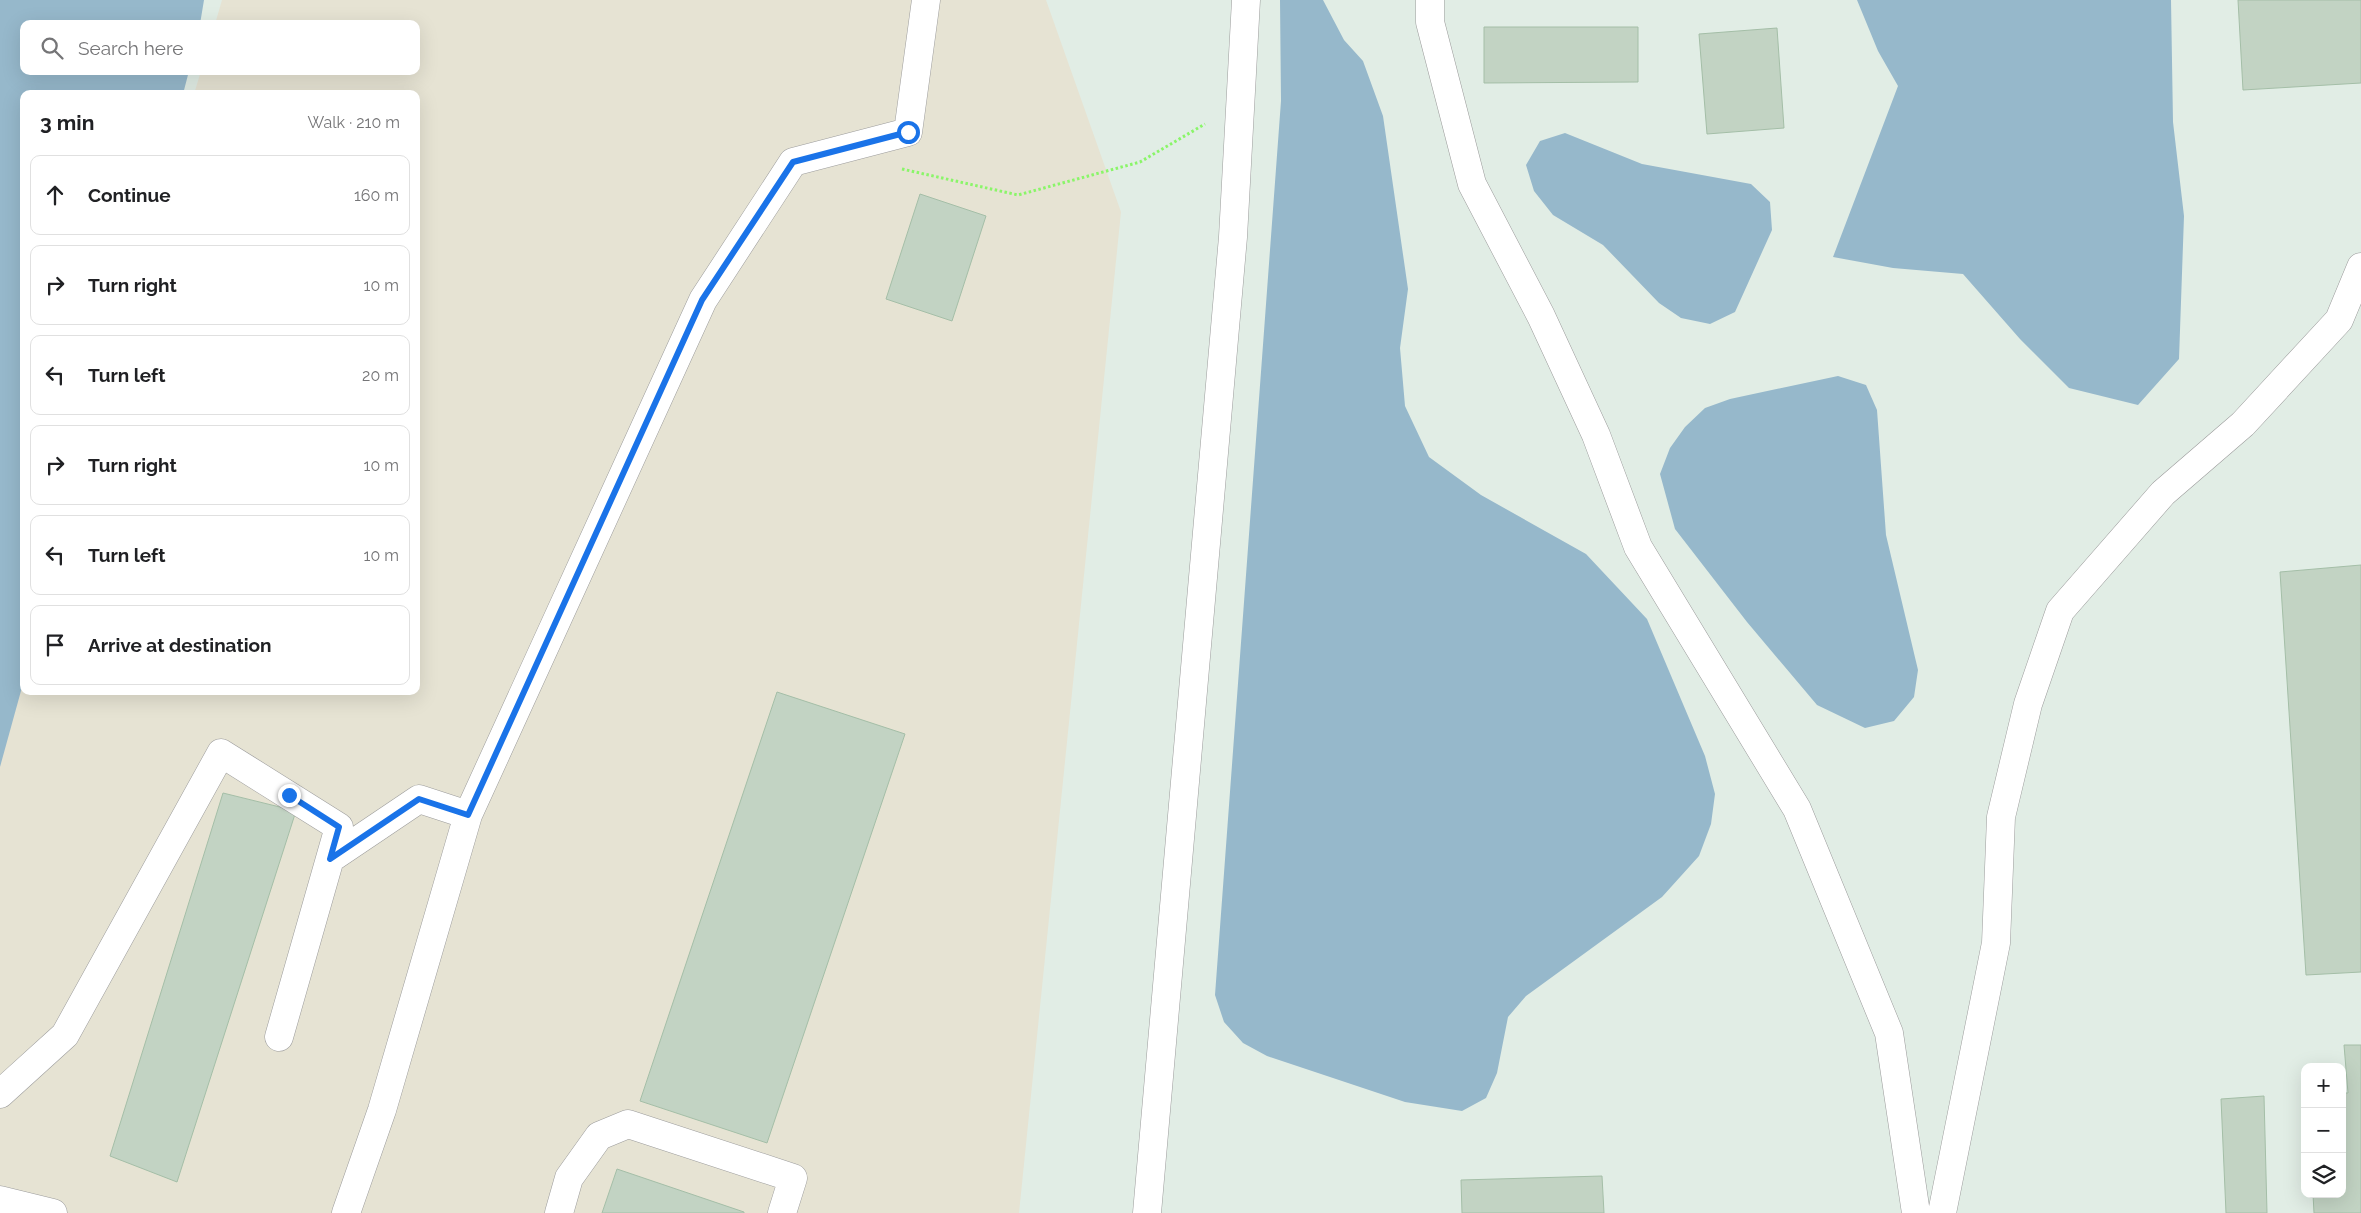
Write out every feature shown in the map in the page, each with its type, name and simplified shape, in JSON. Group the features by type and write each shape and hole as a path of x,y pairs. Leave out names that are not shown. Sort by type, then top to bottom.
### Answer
{"lane":[{"path":"346,1213 382,1110 468,815 702,300 793,162 908,132 926,0"},
{"path":"1147,1213 1233,237 1246,0"},
{"path":"1430,0 1430,22 1472,184 1540,316 1596,435 1638,547 1796,809 1889,1033 1916,1213"},
{"path":"1942,1213 1996,943 2002,817 2028,704 2060,611 2163,492 2243,424 2339,320 2361,267"},
{"path":"0,1094 65,1035 221,754 339,827 279,1037"},
{"path":"330,859 419,799 468,815"},
{"path":"559,1213 569,1178 599,1136 628,1124 793,1178 782,1213"},
{"path":"0,1200 53,1213"}],"path":[{"path":"898,168 1018,195 1140,162 1240,103"}],"shaded area":[{"path":"0,0 204,0 201,20 20,20 20,75 188,75 184,90 20,90 20,694 0,767"},
{"path":"222,0 1046,0 1121,212 1019,1213 0,1213 0,742 20,676 20,695 420,695 420,90 195,90 200,75 420,75 420,20 216,20"},
{"path":"1280,0 1323,0 1344,40 1363,61 1383,116 1408,289 1400,348 1405,406 1429,457 1481,495 1586,554 1647,619 1705,756 1715,794 1711,824 1699,856 1662,897 1526,996 1508,1017 1497,1073 1486,1098 1462,1111 1405,1102 1267,1056 1243,1043 1224,1022 1215,995 1281,101"},
{"path":"1857,0 2171,0 2173,122 2184,216 2179,359 2138,405 2069,388 2020,339 1963,274 1893,268 1833,257 1898,86 1878,51"},
{"path":"1565,133 1642,164 1751,184 1770,202 1772,230 1735,312 1710,324 1681,318 1659,303 1603,245 1553,215 1534,191 1526,165 1540,141"},
{"path":"1838,376 1866,385 1877,410 1886,535 1918,670 1914,697 1894,721 1865,728 1817,705 1747,622 1675,529 1660,474 1670,448 1685,427 1705,408 1730,399"}],"building":[{"path":"2238,0 2361,0 2361,83 2243,90"},
{"path":"1484,27 1638,27 1638,82 1484,83"},
{"path":"1777,28 1784,128 1707,134 1699,34"},
{"path":"920,194 986,216 952,321 886,299"},
{"path":"2361,565 2361,972 2306,975 2280,572"},
{"path":"777,692 905,734 767,1143 640,1101"},
{"path":"223,793 296,811 177,1182 110,1156"},
{"path":"2344,1045 2361,1045 2361,1213 2314,1213 2313,1198 2346,1198 2346,1093 2348,1093"},
{"path":"2264,1096 2267,1213 2226,1213 2221,1099"},
{"path":"617,1169 744,1212 744,1213 602,1213"},
{"path":"1602,1176 1604,1213 1462,1213 1461,1180"}],"route":[{"path":"289,795 339,827 330,859 419,799 468,815 702,300 793,162 908,132"}]}
